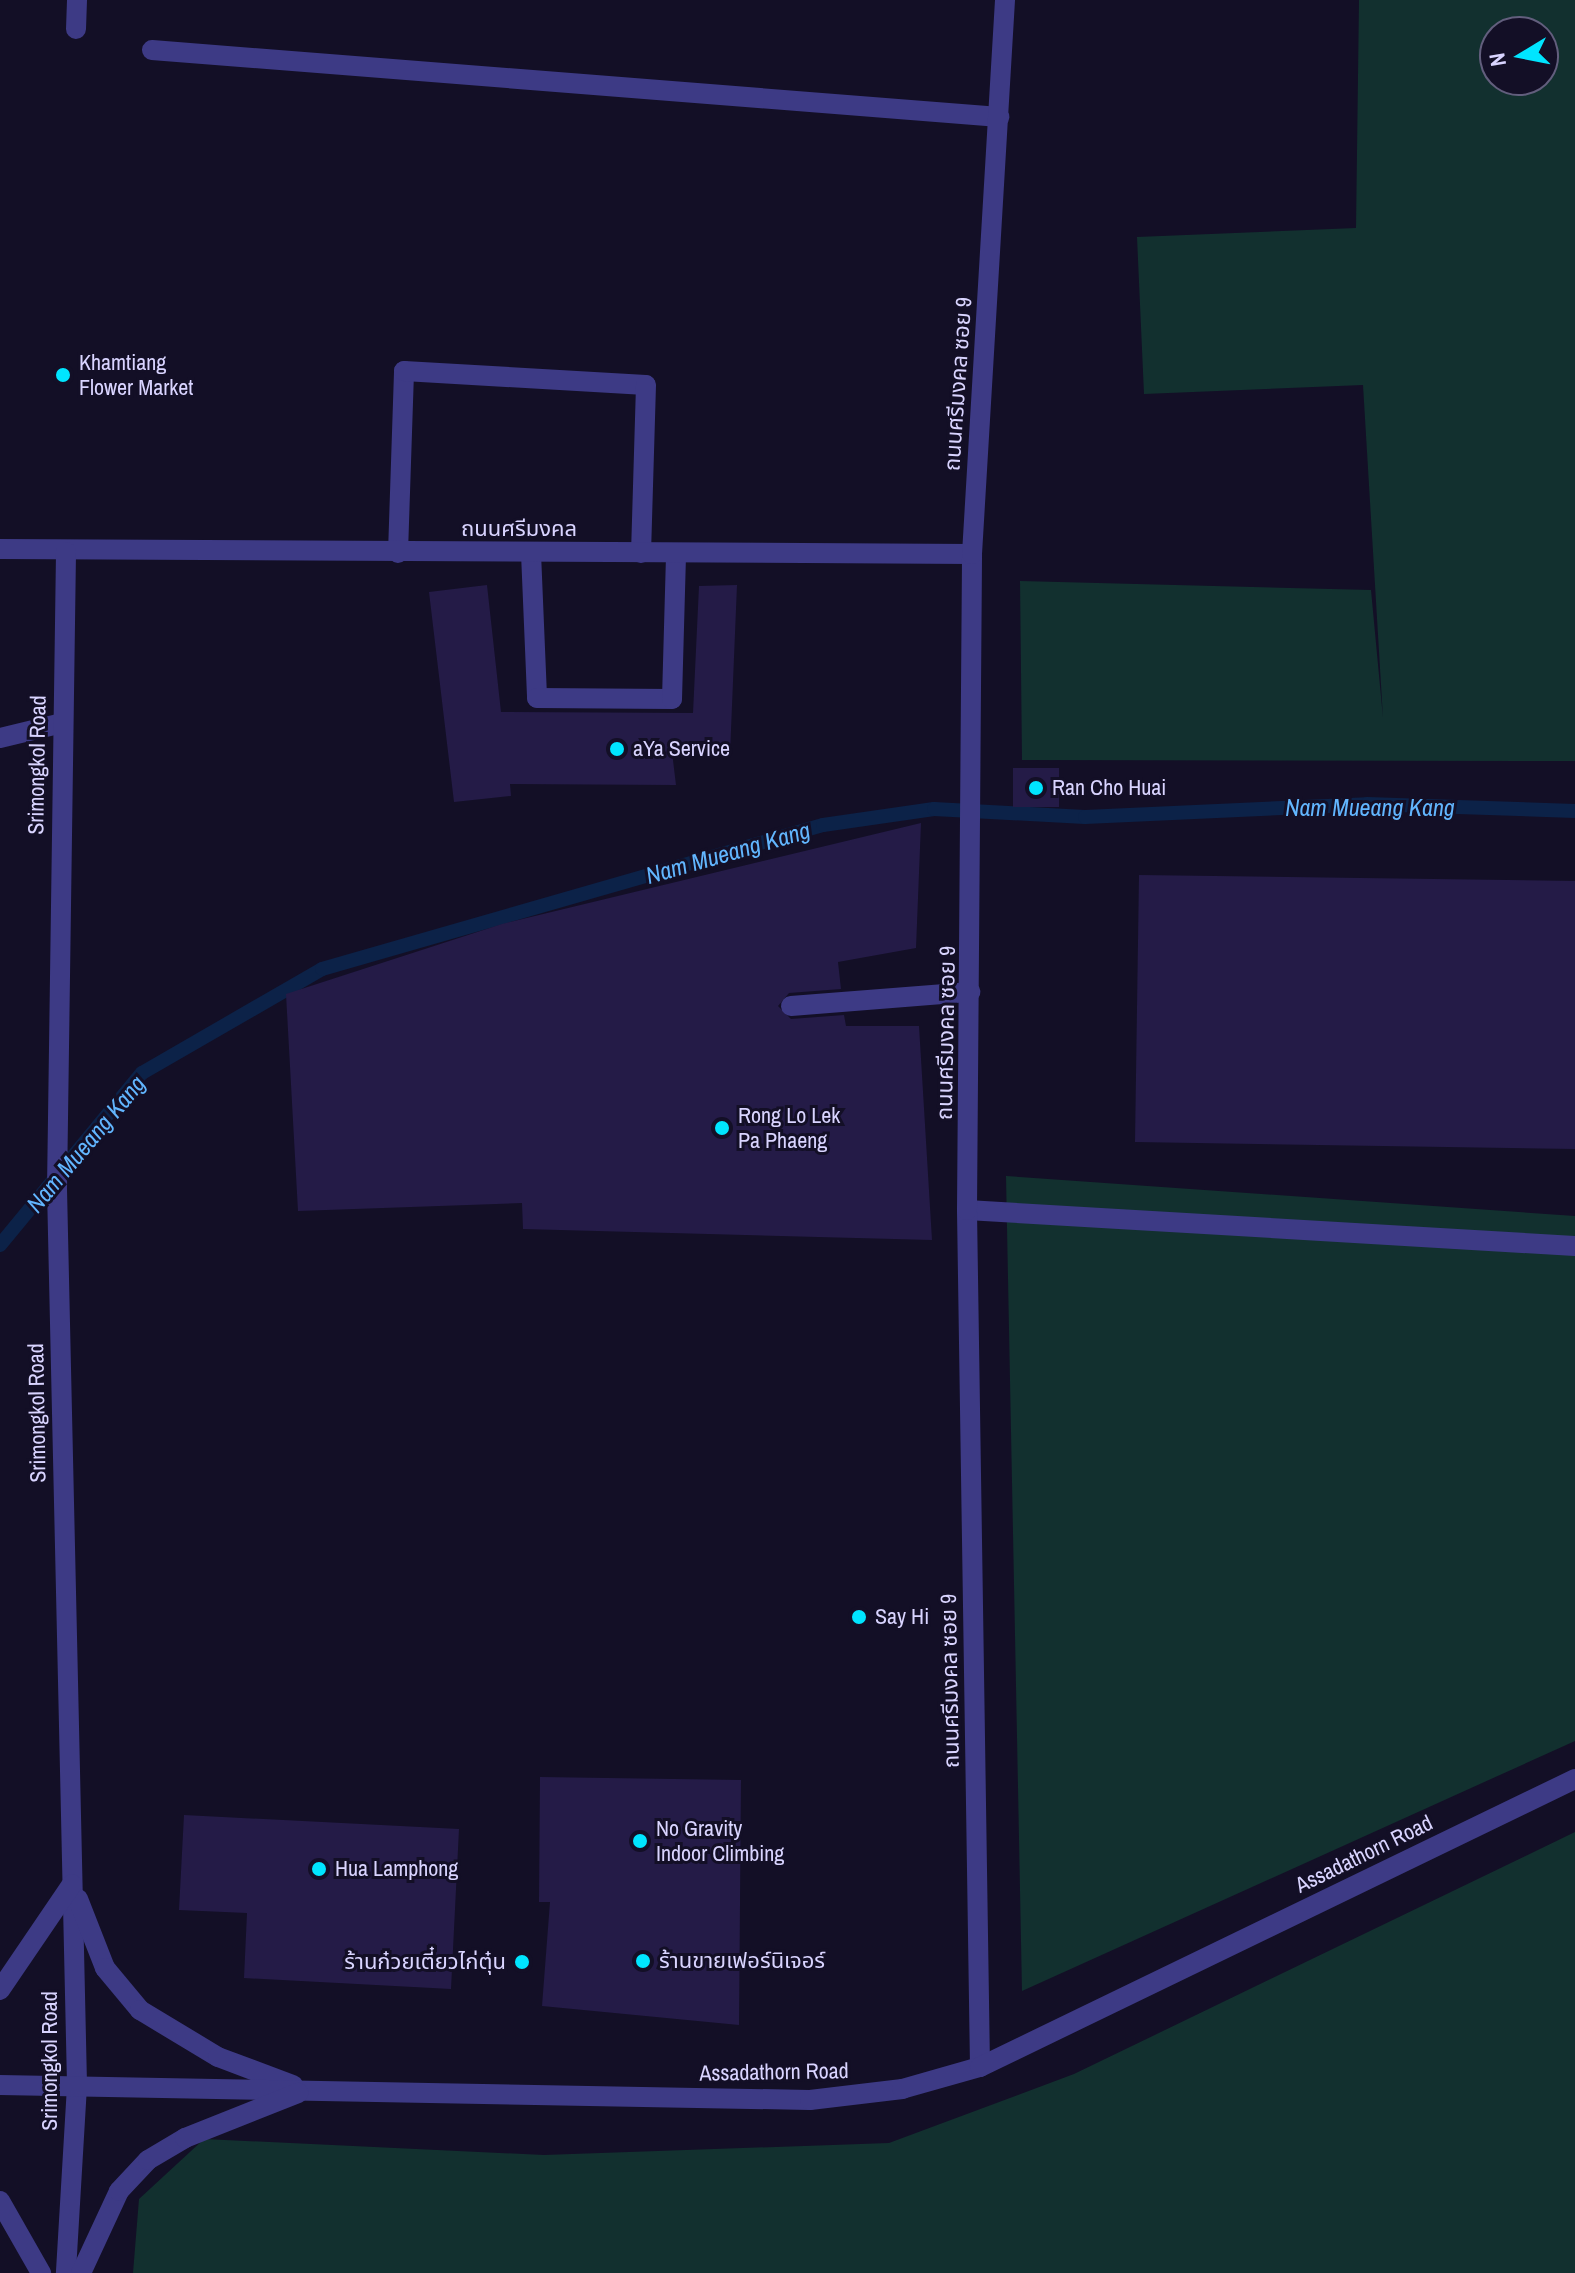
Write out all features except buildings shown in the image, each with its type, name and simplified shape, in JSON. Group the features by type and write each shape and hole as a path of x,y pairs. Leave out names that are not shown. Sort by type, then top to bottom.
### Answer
{"street":[{"path":"76,29 77,0"},
{"name":"ถนนศรีมงคล ซอย 9","path":"980,2067 967,1210 973,839 972,554 1005,0"},
{"path":"152,50 999,117"},
{"path":"398,553 404,371 646,385 641,553"},
{"name":"ถนนศรีมงคล","path":"0,549 66,552 972,554"},
{"name":"Srimongkol Road","path":"66,552 54,1101 77,2086 66,2273"},
{"path":"531,553 537,698 672,699 676,554"},
{"path":"0,738 62,723"},
{"path":"791,1006 970,992"},
{"path":"967,1210 1575,1246"},
{"name":"Assadathorn Road","path":"0,2085 810,2100 902,2089 980,2067 1575,1779"},
{"path":"0,1990 72,1884"},
{"path":"72,1884 105,1968 140,2010 218,2057 306,2090"},
{"path":"81,2273 119,2191 148,2160 185,2138 306,2090"},
{"path":"0,2201 41,2273"}],"green space":[{"path":"1359,0 1575,0 1575,761 1022,760 1020,581 1371,590 1383,718 1363,385 1144,394 1137,237 1356,228"},
{"path":"1006,1176 1575,1216 1575,1741 1022,1991"},
{"path":"1575,1832 1575,2273 133,2273 139,2199 204,2139 544,2155 889,2143 1074,2074"}],"waterway":[{"name":"Nam Mueang Kang","path":"0,1245 142,1073 322,969 823,825 934,809 1085,817 1367,804 1575,811"}],"place":[{"name":"Khamtiang Flower Market","path":"63,375"},
{"name":"aYa Service","path":"617,749"},
{"name":"Ran Cho Huai","path":"1036,788"},
{"name":"Rong Lo Lek Pa Phaeng","path":"722,1128"},
{"name":"Say Hi","path":"859,1617"},
{"name":"No Gravity Indoor Climbing","path":"640,1841"},
{"name":"Hua Lamphong","path":"319,1869"},
{"name":"ร้านขายเฟอร์นิเจอร์","path":"643,1961"},
{"name":"ร้านก๋วยเตี๋ยวไก่ตุ๋น","path":"522,1962"}]}
